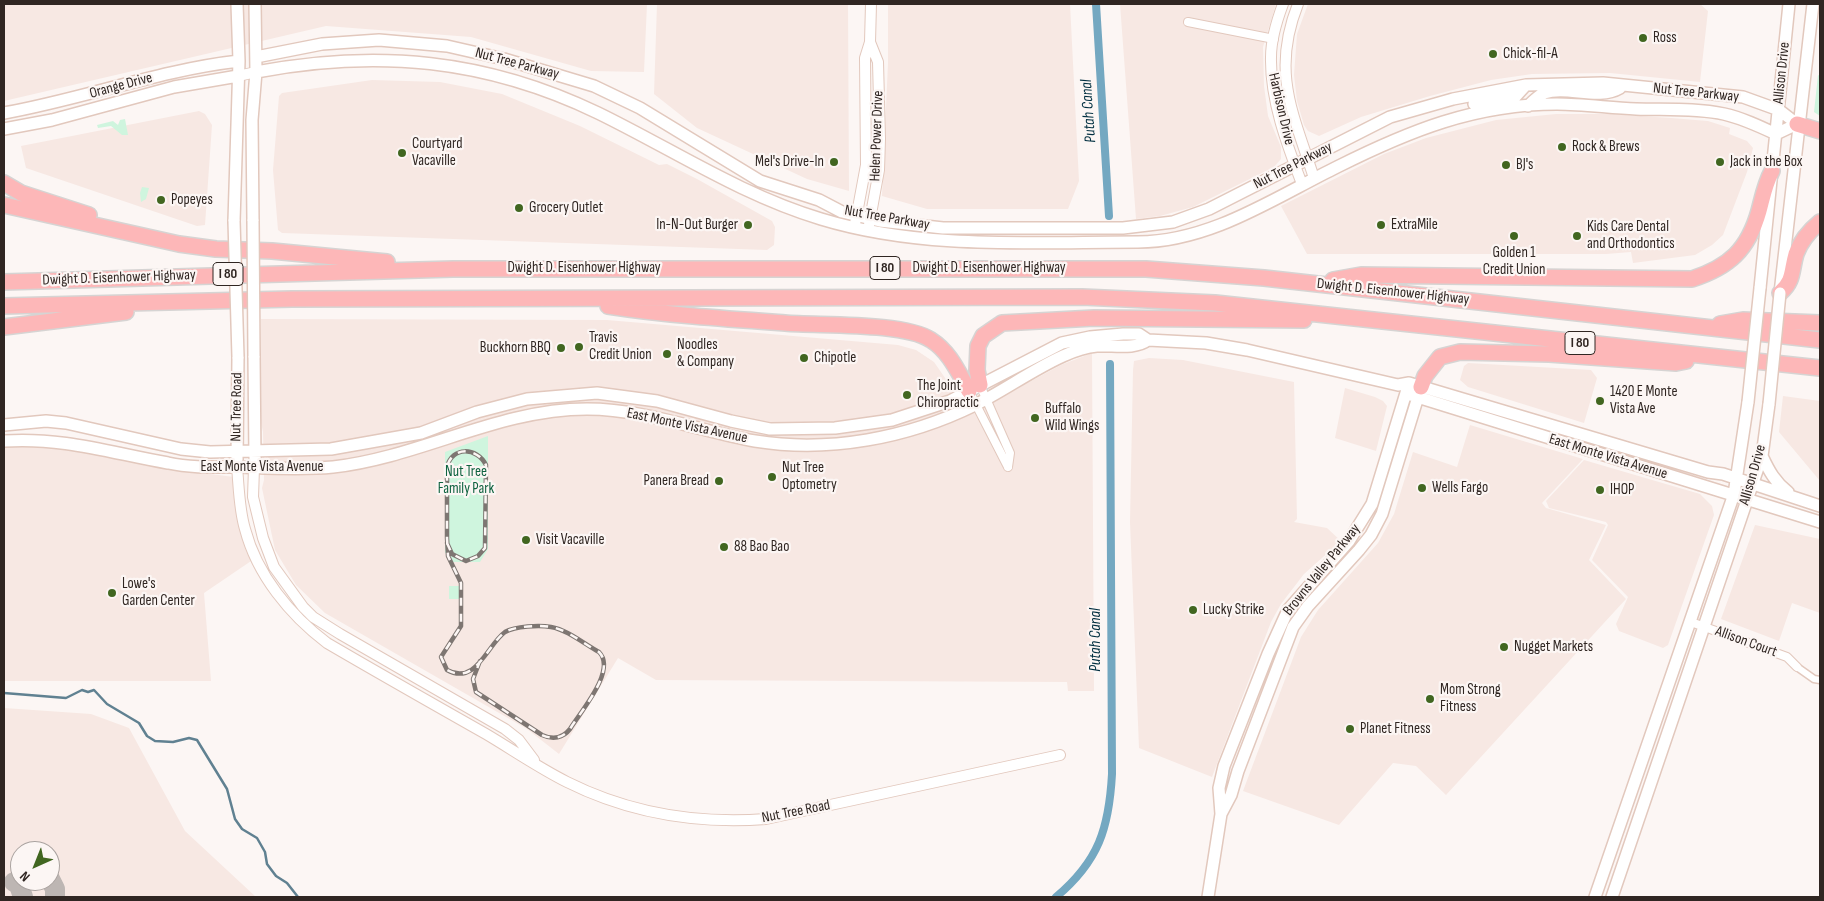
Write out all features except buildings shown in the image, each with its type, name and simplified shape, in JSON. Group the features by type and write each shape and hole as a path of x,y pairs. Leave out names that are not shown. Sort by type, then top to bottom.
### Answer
{"highway":[{"path":"1797,124 1820,131"},
{"path":"1315,284 1362,275 1692,279 1715,272 1736,255 1744,245 1754,225 1764,186 1772,171"},
{"path":"4,183 21,193 38,199 167,238 178,244"},
{"path":"4,205 178,244 453,268"},
{"path":"1780,293 1789,285 1797,253 1803,239 1820,222"},
{"name":"Dwight D. Eisenhower Highway","path":"4,282 453,268 1108,268 1212,272 1711,326 1820,340"},
{"name":"Dwight D. Eisenhower Highway","path":"4,306 259,300 1089,297 1215,303 1820,368"},
{"path":"564,299 631,310 913,333 930,339 941,348 978,395"},
{"path":"4,327 111,314 259,300"},
{"path":"978,395 978,346 983,336 1002,324 1094,318 1287,322 1340,317"},
{"path":"1711,326 1743,320 1820,323"},
{"path":"1411,389 1425,376 1440,357 1460,352 1549,354 1676,363 1710,357"}],"main road":[{"name":"Nut Tree Road","path":"237,4 239,61 234,221 238,356 237,467"},
{"name":"Nut Tree Road","path":"254,468 252,120 256,72 255,4"},
{"name":"Allison Drive","path":"1595,897 1734,494 1748,402 1789,4"},
{"name":"Allison Drive","path":"1612,897 1762,456 1769,404 1797,124 1813,4"},
{"name":"Nut Tree Parkway","path":"256,57 322,44 379,40 447,46 504,58 594,86 640,108 760,181 819,200 842,212 868,231 937,241 1147,242 1197,234 1376,147 1447,119 1480,111 1557,104 1690,110 1725,114 1776,134"},
{"name":"Nut Tree Parkway","path":"256,72 294,65 385,60 422,61 460,67 505,78 594,111 746,192 820,219 855,222 870,218 943,228 1123,228 1153,225 1188,217 1209,209 1307,157 1390,117 1453,99 1526,86 1568,83 1624,85 1743,97 1778,110 1797,124"},
{"name":"Orange Drive","path":"4,114 91,94 140,80 239,61"},
{"name":"Orange Drive","path":"4,129 52,120 174,88 238,76"},
{"path":"1528,106 1546,92 1614,91 1624,85"},
{"path":"1447,119 1458,108 1515,97 1526,86"},
{"path":"1776,134 1797,124"},
{"name":"East Monte Vista Avenue","path":"4,441 68,442 169,464 292,469 348,464 402,453 495,422 547,411 617,411 669,420 753,440 805,446 871,439 940,420 1051,348 1072,340 1090,337 1139,334 1148,340 1206,343 1256,351 1411,389 1567,430 1708,472 1736,478 1820,506"},
{"name":"East Monte Vista Avenue","path":"1411,389 1504,425 1562,444 1734,494 1820,522"},
{"name":"Browns Valley Parkway","path":"1208,897 1222,814 1219,788 1239,727 1264,663 1288,610 1358,529 1372,504 1411,389"},
{"name":"Browns Valley Parkway","path":"1222,814 1232,795 1236,776 1278,664 1297,620 1359,550 1376,525 1390,492 1411,389"},
{"name":"East Monte Vista Avenue","path":"4,425 46,421 66,423 181,449 237,453 331,449 368,444 421,433 504,404 527,399 573,394 609,394 657,401 749,425 780,429 815,430 892,420 942,403 978,395"},
{"path":"669,420 680,416 737,431 743,431 749,425"},
{"path":"1504,425 1521,424 1558,434 1567,430"},
{"path":"753,440 760,434 803,437 815,430"},
{"path":"1562,444 1571,438 1599,446 1614,444"},
{"path":"1762,456 1777,484 1793,496"},
{"path":"1319,593 1319,586 1322,580 1342,559 1339,552"},
{"path":"1264,663 1278,664 1275,651 1287,621 1288,610"},
{"path":"1257,720 1258,702 1269,671 1264,663"},
{"path":"1236,776 1232,770 1241,740 1239,727"}],"street":[{"name":"Helen Power Drive","path":"855,222 866,164 866,58 870,42 871,4"},
{"name":"Harbison Drive","path":"1283,4 1271,56 1275,95 1294,164 1302,184"},
{"name":"Harbison Drive","path":"1298,4 1289,30 1285,76 1292,115 1314,178"},
{"path":"1188,22 1274,39"},
{"name":"Helen Power Drive","path":"868,231 879,170 880,139 878,62 870,42"},
{"name":"Nut Tree Parkway","path":"239,61 256,57"},
{"name":"Nut Tree Parkway","path":"238,76 256,72"},
{"path":"978,395 1010,453 1008,467 978,395"},
{"name":"Nut Tree Road","path":"237,467 245,530 258,561 274,589 310,630 327,643 586,791 633,808 666,815 738,821 766,819 1060,756"},
{"name":"Nut Tree Road","path":"254,468 253,497 262,538 274,567 303,607 313,617 340,634 505,729 520,740 538,764"},
{"name":"Allison Court","path":"1691,622 1787,657 1797,667"},
{"path":"1797,667 1814,679 1820,680"},
{"path":"498,741 505,729"}],"shaded area":[{"path":"4,4 647,4 644,72 591,71 471,37 326,26 4,101"},
{"path":"657,4 848,4 849,191 807,179 697,128 654,94"},
{"path":"888,4 1070,4 1079,181 1068,209 927,209 882,196 888,63"},
{"path":"1120,4 1276,4 1263,47 1264,86 1268,116 1281,147 1281,159 1274,167 1193,207 1160,216 1136,219"},
{"path":"1308,4 1700,4 1708,11 1700,82 1610,73 1532,74 1491,80 1430,96 1361,117 1319,136 1308,131 1304,125 1297,101 1294,75 1297,34"},
{"path":"372,80 440,82 502,94 580,126 659,165 667,164 772,221 775,227 774,245 767,250 282,233 278,230 273,170 279,96 282,93"},
{"path":"199,111 205,114 212,125 205,225 197,226 26,168 21,146"},
{"path":"1556,114 1610,114 1671,118 1708,121 1730,128 1729,134 1747,141 1753,148 1747,172 1723,235 1712,245 1695,255 1633,263 1631,252 1606,254 1307,254 1281,206 1384,154 1426,138 1496,120"},
{"path":"261,319 607,320 898,345 916,350 934,362 970,414 1061,365 1092,353 1094,691 1068,691 1067,682 656,680 618,658 559,754 527,729 325,613 296,585 275,550 262,488 264,480 261,422"},
{"path":"1149,358 1183,360 1294,382 1297,519 1294,522 1327,528 1341,541 1304,574 1281,604 1271,622 1212,777 1139,748 1130,522 1133,370 1134,361"},
{"path":"1468,363 1591,370 1597,378 1584,423 1468,387 1460,380 1464,366"},
{"path":"1345,388 1375,397 1383,401 1387,406 1376,451 1335,438"},
{"path":"1783,396 1820,401 1820,481 1779,432"},
{"path":"1470,425 1583,459 1542,503 1546,508 1606,525 1589,560 1626,599 1446,795 1416,766 1393,763 1339,825 1243,791 1301,637 1318,610 1378,543 1394,514 1413,452 1457,467"},
{"path":"72,444 147,466 234,477 257,557 204,593 211,681 4,681 4,446"},
{"path":"1584,460 1700,494 1712,506 1714,515 1668,645 1663,648 1619,631 1616,624 1628,597 1592,560 1608,525 1606,522 1549,508 1546,501"},
{"path":"1755,525 1820,539 1820,613 1792,603 1779,641 1721,619"},
{"path":"4,708 91,714 129,728 185,831 256,897 4,897"}],"green space":[{"path":"1818,75 1820,76 1820,116 1814,112"},
{"path":"125,119 128,135 122,135 111,126 98,128 97,125 113,121 118,125 120,120"},
{"path":"142,187 149,188 146,199 141,202 140,193"},
{"name":"Nut Tree Family Park","path":"488,436 488,549 480,562 453,562 449,553 445,553 445,452"},
{"path":"449,586 459,586 459,599 449,599"}],"waterway":[{"name":"Putah Canal","path":"1096,4 1109,216"},
{"name":"Putah Canal","path":"1056,897 1071,884 1082,870 1099,842 1108,811 1112,774 1110,364"},
{"path":"4,693 66,698 82,690 88,692 94,690 107,704 139,723 147,736 155,741 173,742 189,738 197,740 227,789 235,819 242,829 257,838 265,852 267,864 276,876 287,883 298,897"}],"taxiway":[{"path":"21,891 23,897"},
{"path":"55,891 55,897"}],"railway":[{"path":"447,543 452,554 466,561 478,556 485,548 486,465 482,459 471,452 459,452 454,455 447,467 447,538 448,556 461,583 461,626 441,657 447,670 466,673 473,668 480,662 505,632 515,628 534,626 551,627 564,631 599,652 603,660 604,669 601,680 570,729 561,736 550,737 542,735 476,692 473,679 480,661"}],"place":[{"name":"Ross","path":"1643,38"},
{"name":"Chick-fil-A","path":"1493,54"},
{"name":"Rock & Brews","path":"1562,147"},
{"name":"Courtyard Vacaville","path":"402,153"},
{"name":"Mel's Drive-In","path":"834,162"},
{"name":"Jack in the Box","path":"1720,162"},
{"name":"BJ's","path":"1506,165"},
{"name":"Popeyes","path":"161,200"},
{"name":"Grocery Outlet","path":"519,208"},
{"name":"In-N-Out Burger","path":"748,225"},
{"name":"ExtraMile","path":"1381,225"},
{"name":"Golden 1 Credit Union","path":"1514,236"},
{"name":"Kids Care Dental and Orthodontics","path":"1577,236"},
{"name":"Travis Credit Union","path":"579,347"},
{"name":"Buckhorn BBQ","path":"561,348"},
{"name":"Noodles & Company","path":"667,354"},
{"name":"Chipotle","path":"804,358"},
{"name":"The Joint Chiropractic","path":"907,395"},
{"name":"1420 E Monte Vista Ave","path":"1600,401"},
{"name":"Buffalo Wild Wings","path":"1035,418"},
{"name":"Nut Tree Optometry","path":"772,477"},
{"name":"Panera Bread","path":"719,481"},
{"name":"Wells Fargo","path":"1422,488"},
{"name":"IHOP","path":"1600,490"},
{"name":"Visit Vacaville","path":"526,540"},
{"name":"88 Bao Bao","path":"724,547"},
{"name":"Lowe's Garden Center","path":"112,593"},
{"name":"Lucky Strike","path":"1193,610"},
{"name":"Nugget Markets","path":"1504,647"},
{"name":"Mom Strong Fitness","path":"1430,699"},
{"name":"Planet Fitness","path":"1350,729"}]}
